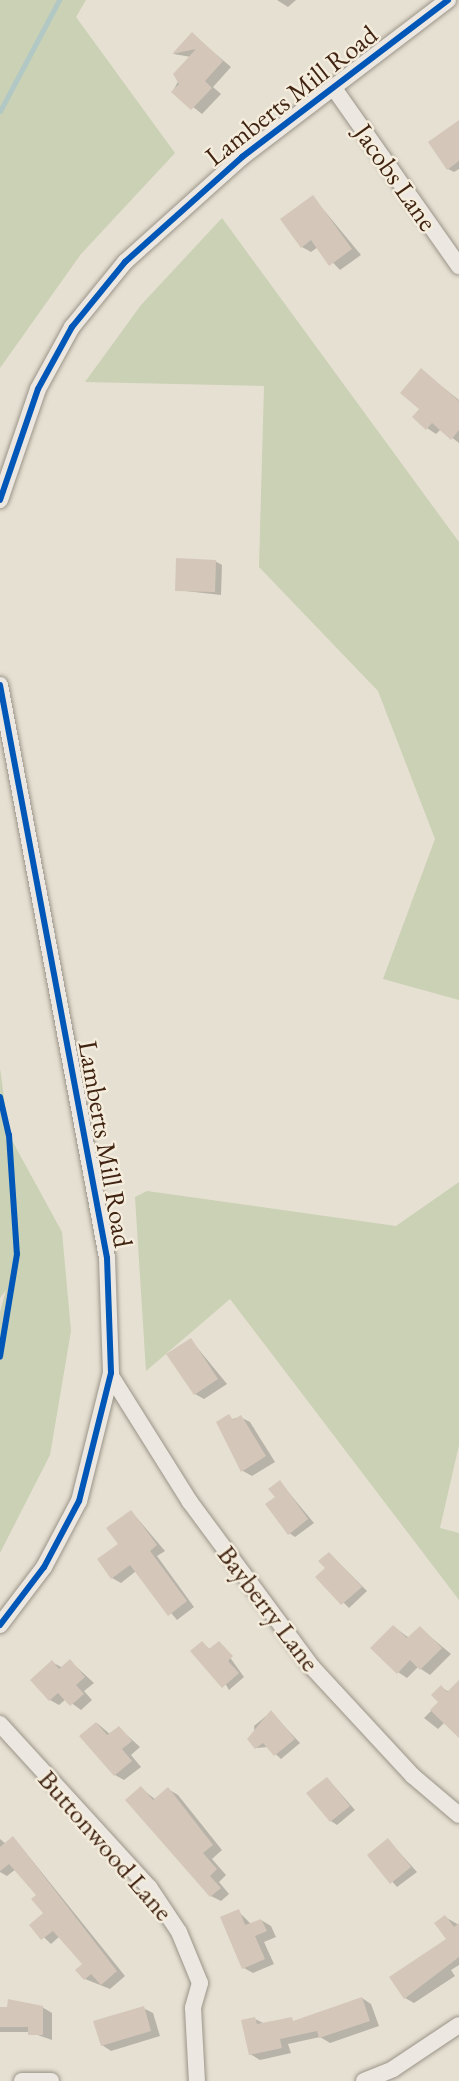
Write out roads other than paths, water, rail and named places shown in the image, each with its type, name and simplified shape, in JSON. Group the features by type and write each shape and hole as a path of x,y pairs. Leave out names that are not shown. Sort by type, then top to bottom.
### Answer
{"street":[{"name":"Lamberts Mill Road","path":"0,500 38,388 72,327 125,262 242,157 448,0"},
{"name":"Jacobs Lane","path":"333,87 459,266"},
{"name":"Lamberts Mill Road","path":"0,685 107,1258 111,1376 79,1501 44,1567 0,1624"},
{"name":"Bayberry Lane","path":"111,1376 190,1502 312,1667 414,1776 459,1815"},
{"name":"Buttonwood Lane","path":"0,1724 149,1887 179,1932 200,1983 193,2008 197,2081"},
{"path":"364,2081 393,2069 459,2025"},
{"path":"22,2081 51,2081"}],"waterway":[{"path":"0,111 59,0"}]}
